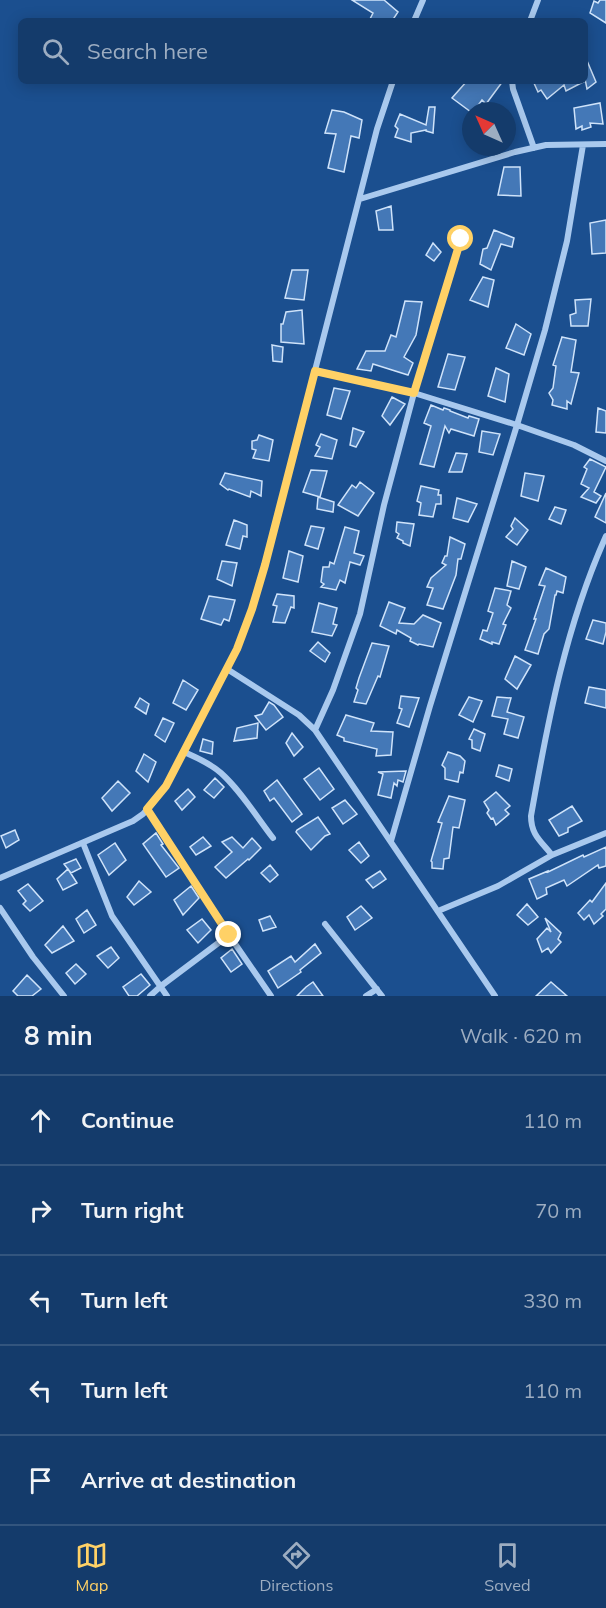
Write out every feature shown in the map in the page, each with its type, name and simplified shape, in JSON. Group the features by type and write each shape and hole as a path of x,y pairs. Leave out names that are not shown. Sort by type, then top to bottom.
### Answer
{"street":[{"path":"415,18 423,0"},
{"path":"531,18 538,0"},
{"path":"0,878 133,821 147,809 166,786 237,649 252,609 377,129 392,84"},
{"path":"512,84 534,148"},
{"path":"360,198 515,152 546,146 606,144"},
{"path":"391,841 545,330 567,241 583,145"},
{"path":"315,730 333,690 360,614 384,505 414,393 461,239"},
{"path":"315,371 414,393 574,445 606,461"},
{"path":"552,855 534,833 531,816 544,743 568,637 592,566 606,536"},
{"path":"227,669 299,715 315,730 495,996"},
{"path":"184,752 219,771 233,785 273,838"},
{"path":"147,809 271,996"},
{"path":"438,911 498,886 552,855 606,833"},
{"path":"83,843 112,916 167,996"},
{"path":"0,908 33,957 64,996"},
{"path":"325,924 382,996"},
{"path":"150,996 229,935"},
{"path":"366,996 377,989"}],"building":[{"path":"352,0 384,0 398,12 394,18 370,18 373,13"},
{"path":"600,0 606,0 606,23 590,13 594,1 598,3"},
{"path":"588,63 596,82 587,89 586,84 588,84"},
{"path":"464,84 501,84 487,102 482,100 481,102 462,102 462,105 452,98"},
{"path":"534,84 579,84 566,91 564,85 547,99 541,90 538,92"},
{"path":"600,103 603,124 590,123 591,127 582,130 582,126 576,129 574,108"},
{"path":"429,107 435,107 433,133 426,130 411,133 411,142 395,137 398,129 395,126 400,114 426,125"},
{"path":"332,110 344,112 362,120 359,138 351,136 344,172 328,168 336,134 325,133"},
{"path":"504,167 520,167 521,196 498,195"},
{"path":"391,206 393,230 379,230 376,211"},
{"path":"606,220 606,253 592,254 590,223"},
{"path":"494,230 514,238 512,247 501,244 491,270 480,264 483,249 487,248"},
{"path":"433,243 441,252 434,261 426,255"},
{"path":"292,270 308,270 304,300 285,298"},
{"path":"483,277 494,280 488,307 470,300"},
{"path":"591,299 588,326 571,326 570,315 576,313 575,300"},
{"path":"405,301 422,302 416,335 404,357 413,363 408,375 373,364 371,371 357,369 366,351 385,351 391,335 396,337"},
{"path":"302,310 304,344 281,342 281,324 283,324 286,312"},
{"path":"516,324 531,334 524,355 506,348"},
{"path":"562,337 576,340 571,372 579,373 571,404 567,401 567,409 552,405 553,400 549,393 553,388 556,366 553,365"},
{"path":"272,345 283,347 282,362 273,361"},
{"path":"448,354 465,357 455,390 438,387"},
{"path":"496,368 509,374 505,402 488,396"},
{"path":"334,388 350,391 341,419 327,415"},
{"path":"392,397 405,404 390,425 382,416"},
{"path":"431,405 468,418 469,416 479,419 474,436 451,429 449,433 445,426 434,467 420,464 431,426 424,423"},
{"path":"598,408 606,411 606,433 596,432"},
{"path":"353,428 364,432 356,447 350,445"},
{"path":"482,431 500,434 493,455 479,452"},
{"path":"321,434 337,440 332,459 315,456 320,447 316,445"},
{"path":"259,435 273,440 269,461 253,458 256,450 252,449 252,441 257,440"},
{"path":"456,453 467,454 462,472 449,472"},
{"path":"590,459 606,467 594,492 601,496 596,503 581,497 589,488 581,484 587,469 584,467"},
{"path":"311,470 327,471 320,497 303,492"},
{"path":"225,473 262,481 261,496 251,491 250,497 228,490 220,484"},
{"path":"525,473 544,476 538,501 521,496"},
{"path":"360,482 374,493 358,516 338,505 352,485 356,488"},
{"path":"421,486 439,490 438,495 441,495 441,504 436,504 433,517 419,515 421,503 417,501"},
{"path":"606,493 606,523 595,517"},
{"path":"318,497 334,502 333,512 317,509"},
{"path":"457,498 477,504 468,522 453,518"},
{"path":"555,507 566,510 561,524 549,519"},
{"path":"515,518 528,530 517,545 506,537 513,529 511,526"},
{"path":"234,520 247,525 247,537 243,536 240,549 226,545"},
{"path":"397,522 414,524 410,546 397,538 399,534 396,532"},
{"path":"311,526 324,528 318,549 305,545"},
{"path":"345,527 359,531 354,553 364,556 360,565 350,562 345,583 340,580 336,590 321,587 324,584 321,582 323,567 329,567 330,562 334,564"},
{"path":"450,537 465,544 461,559 458,559 456,575 443,609 427,605 433,588 427,587 431,578 446,565 442,563 447,556"},
{"path":"289,551 303,556 298,582 283,578"},
{"path":"222,561 237,563 232,586 217,579"},
{"path":"512,561 526,567 519,589 507,586"},
{"path":"546,568 566,577 563,593 557,591 555,595 549,629 544,634 538,654 525,650 545,586 539,585"},
{"path":"495,588 511,591 507,605 511,608 503,624 506,625 499,644 480,639 483,630 487,631 493,613 488,611"},
{"path":"277,594 294,596 294,608 291,607 285,623 273,622 277,606 273,605"},
{"path":"209,596 235,600 229,621 224,619 221,625 201,619"},
{"path":"389,602 405,608 399,623 414,624 423,615 441,623 433,647 418,645 397,630 396,634 380,626"},
{"path":"319,603 337,608 333,624 337,625 332,636 312,632"},
{"path":"593,620 606,623 603,644 586,639"},
{"path":"318,642 330,653 325,662 310,651"},
{"path":"372,643 389,646 380,677 378,676 366,704 354,702 359,678"},
{"path":"515,656 531,665 517,689 505,679"},
{"path":"183,680 198,690 186,710 173,703"},
{"path":"589,687 606,690 606,708 585,703"},
{"path":"401,696 419,698 409,727 397,723 402,709 399,708"},
{"path":"469,697 482,701 473,722 459,715"},
{"path":"497,697 511,698 507,712 524,717 518,738 504,734 508,719 492,716"},
{"path":"140,698 149,704 146,714 135,707"},
{"path":"269,702 283,717 266,730 255,716 262,714"},
{"path":"346,715 374,723 371,731 393,732 391,755 376,756 377,749 344,741 344,738 337,735"},
{"path":"163,718 174,723 165,742 155,735"},
{"path":"258,723 257,738 234,741 237,728"},
{"path":"474,729 485,734 480,751 472,748 472,740 469,739"},
{"path":"292,733 303,747 294,756 286,743"},
{"path":"203,739 213,742 212,754 200,751"},
{"path":"448,752 460,756 465,761 463,773 460,772 458,782 445,779 445,768 442,765"},
{"path":"144,754 156,762 148,782 136,771"},
{"path":"499,765 512,769 509,781 496,776"},
{"path":"319,768 334,789 320,800 304,779"},
{"path":"406,771 403,782 398,780 397,786 394,783 391,798 378,795 383,774 378,772"},
{"path":"215,778 224,787 214,798 204,790"},
{"path":"277,780 302,814 292,822 274,798 270,801 264,791"},
{"path":"118,781 130,793 112,811 102,798"},
{"path":"188,789 195,797 182,810 175,801"},
{"path":"496,792 510,806 505,810 509,814 496,825 487,813 489,810 484,802"},
{"path":"449,796 465,800 459,828 453,827 449,858 444,859 443,869 432,868 431,861 442,823 438,822"},
{"path":"345,800 357,814 343,824 332,808"},
{"path":"572,806 582,821 559,836 549,820"},
{"path":"318,817 330,834 311,850 296,832"},
{"path":"15,830 19,840 6,848 1,836"},
{"path":"156,833 163,844 161,845 179,868 166,877 143,844"},
{"path":"203,837 211,846 196,855 190,847"},
{"path":"232,837 243,848 252,838 261,848 226,878 215,867 232,852 222,842"},
{"path":"359,842 369,856 361,863 349,850"},
{"path":"115,843 126,860 109,875 98,855"},
{"path":"606,847 606,866 599,868 598,865 567,886 564,880 546,888 547,894 537,899 529,879"},
{"path":"76,859 81,868 71,873 64,864"},
{"path":"270,865 278,875 270,882 261,873"},
{"path":"68,869 77,883 63,890 57,879"},
{"path":"380,871 386,879 373,888 366,880"},
{"path":"139,881 151,892 134,905 127,897"},
{"path":"606,883 606,909 601,914 603,916 594,924 589,915 584,920 578,913 590,900 592,902"},
{"path":"28,884 43,901 30,911 23,904 26,901 18,891"},
{"path":"191,886 199,898 183,915 174,900"},
{"path":"527,904 538,917 528,925 517,915"},
{"path":"361,906 372,918 355,930 347,917"},
{"path":"87,910 96,925 84,933 76,919"},
{"path":"270,916 276,927 263,931 259,920"},
{"path":"545,918 561,933 558,939 561,942 551,953 548,948 542,952 537,939 547,928 551,932"},
{"path":"202,919 211,930 198,943 187,930"},
{"path":"63,926 74,941 52,953 45,945"},
{"path":"315,944 321,953 300,970 301,972 278,988 268,971 291,956 295,962"},
{"path":"111,947 119,958 108,968 97,956"},
{"path":"232,949 242,964 231,972 221,958"},
{"path":"76,964 86,974 75,984 66,973"},
{"path":"141,974 150,985 137,996 129,996 123,987"},
{"path":"27,975 41,989 32,996 18,996 13,991"},
{"path":"313,982 323,996 297,996 306,987"},
{"path":"551,982 567,996 536,996"}],"route":[{"path":"229,935 147,809 166,786 237,649 265,565 315,371 414,393 461,239"}]}
